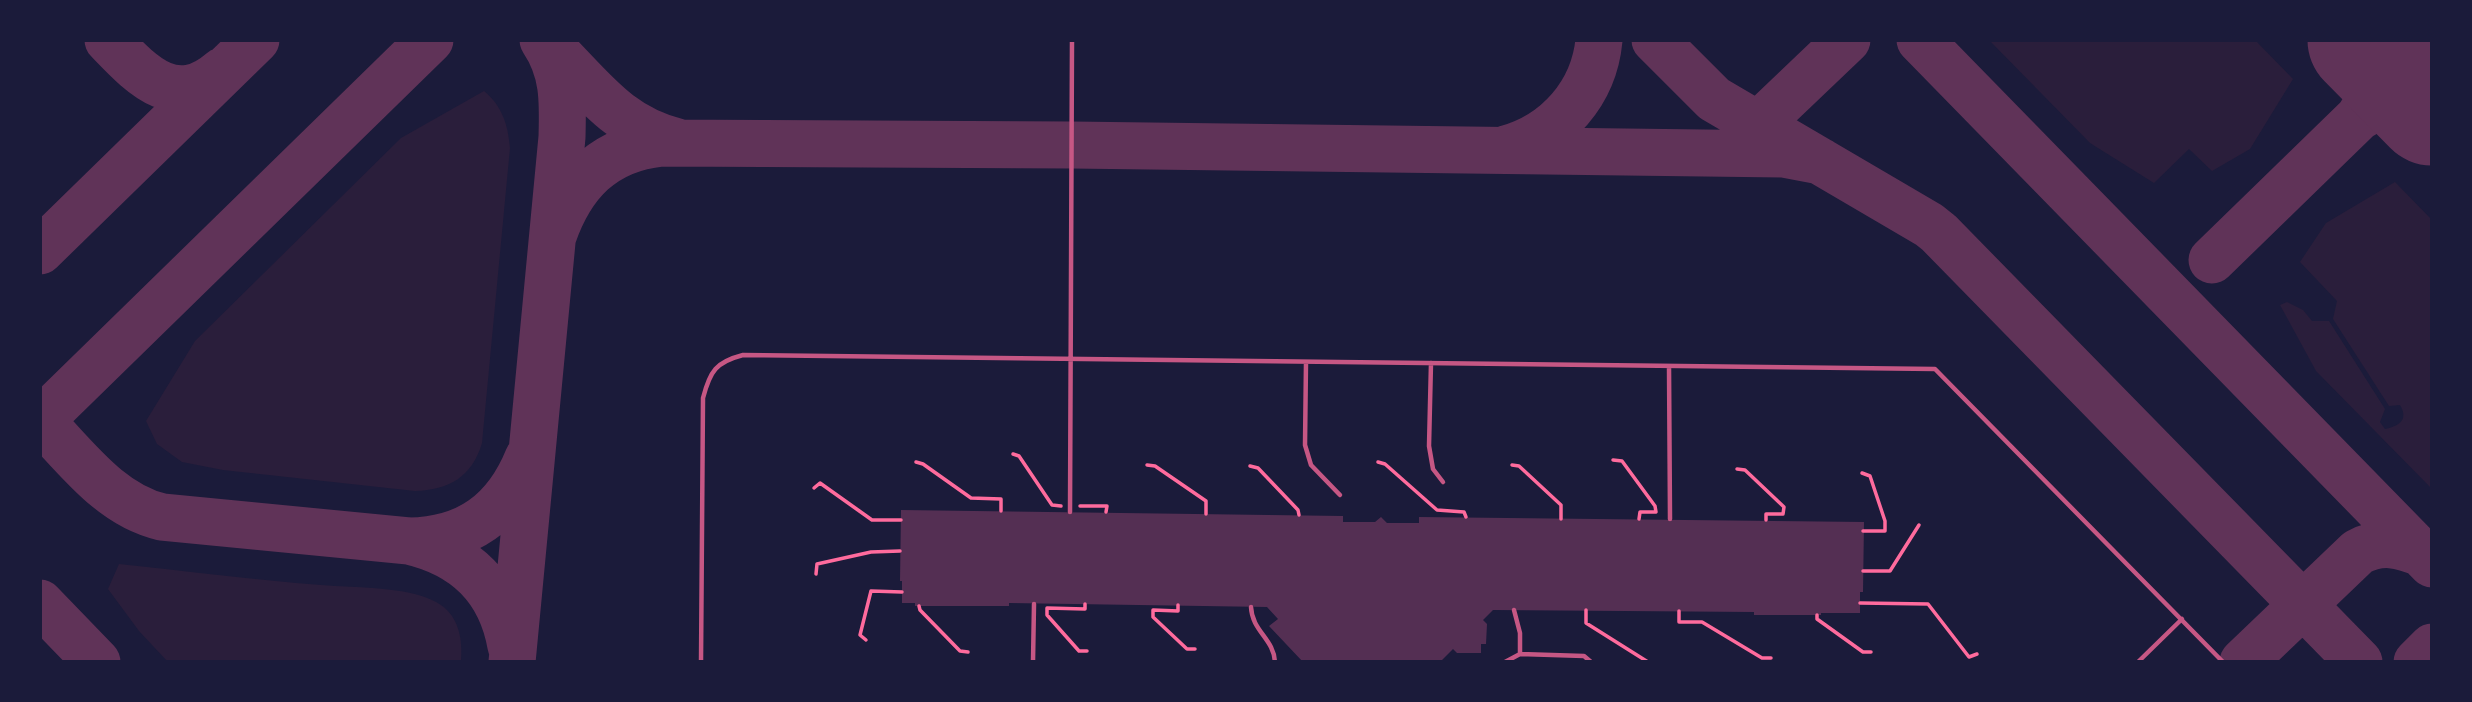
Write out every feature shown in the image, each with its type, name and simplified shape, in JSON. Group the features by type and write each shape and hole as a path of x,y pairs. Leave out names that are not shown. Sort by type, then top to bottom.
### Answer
{"lane":[{"path":"1070,512 1072,40"},
{"path":"701,662 703,398 707,381 716,367 727,359 743,355 1935,369 2223,662"},
{"path":"1306,362 1305,445 1311,465 1340,495"},
{"path":"1431,363 1429,446 1433,468 1443,482"},
{"path":"1669,366 1670,519"},
{"path":"1033,662 1034,604"},
{"path":"1251,607 1256,628 1269,642 1275,662"},
{"path":"1514,610 1520,633 1520,654"},
{"path":"2138,662 2182,619"},
{"path":"1505,662 1520,654 1584,656 1591,662"}],"path":[{"path":"1013,454 1019,456 1052,505 1066,506"},
{"path":"1613,460 1622,461 1655,506 1656,512 1640,512 1639,519"},
{"path":"916,462 923,464 971,498 1001,499 1001,511"},
{"path":"1378,462 1385,464 1437,510 1464,512 1466,517"},
{"path":"1147,465 1155,466 1206,500 1206,514"},
{"path":"1512,465 1519,466 1561,505 1561,519"},
{"path":"1250,467 1258,468 1298,510 1299,515"},
{"path":"1737,469 1745,470 1784,508 1783,514 1766,514 1766,520"},
{"path":"1862,473 1870,476 1885,521 1885,531 1863,531"},
{"path":"814,488 820,483 872,520 901,520"},
{"path":"1079,506 1107,506 1107,512"},
{"path":"1863,571 1890,571 1919,525"},
{"path":"816,574 817,564 871,552 900,551"},
{"path":"866,640 860,635 871,591 902,592"},
{"path":"1860,603 1928,604 1969,657 1977,654"},
{"path":"1085,604 1085,609 1047,608 1047,614 1079,651 1087,650"},
{"path":"919,606 960,651 968,652"},
{"path":"1178,606 1178,611 1153,610 1153,617 1187,649 1195,649"},
{"path":"1586,610 1586,623 1648,662 1656,662"},
{"path":"1679,611 1679,622 1702,622 1762,657 1771,658"},
{"path":"1817,615 1817,619 1863,652 1871,652"}],"shaded area":[{"path":"1989,40 2255,40 2293,79 2250,149 2212,171 2189,149 2154,183 2090,143"},
{"path":"484,91 503,116 510,148 482,443 478,455 465,473 438,488 415,491 223,470 182,462 157,444 146,421 195,341 401,138"},
{"path":"2395,182 2432,220 2432,489 2316,371 2280,305 2287,302 2303,310 2312,321 2329,321 2385,409 2380,422 2385,429 2401,421 2403,410 2400,405 2389,406 2333,319 2337,301 2300,262 2326,223"},
{"path":"119,564 411,593 436,602 450,613 460,636 461,662 168,662 139,631 108,589"}],"building":[{"path":"901,510 1343,516 1343,522 1375,522 1381,517 1387,523 1419,523 1419,517 1864,522 1863,592 1860,592 1860,613 1821,615 1493,610 1483,620 1487,624 1486,644 1481,644 1481,653 1457,653 1453,649 1440,662 1303,662 1269,626 1278,619 1267,607 1009,603 1009,606 915,606 915,603 902,603"}],"taxiway":[{"path":"108,40 133,65 159,84 189,88 205,83 222,71"},
{"path":"40,251 256,40"},
{"path":"40,421 430,40"},
{"path":"512,662 562,137 559,75 543,40"},
{"path":"1506,149 1541,134 1570,109 1590,77 1599,40"},
{"path":"1655,40 1714,99 1939,233 2359,662"},
{"path":"1738,144 1847,40"},
{"path":"1920,40 2432,564"},
{"path":"2361,40 2371,60 2374,79 2370,97 2359,117 2377,108 2395,104 2414,105 2432,113"},
{"path":"2212,260 2432,46"},
{"path":"552,48 594,92 623,117 657,136 678,142"},
{"path":"553,236 569,200 592,172 622,153 661,143 1783,154 1820,161"},
{"path":"40,420 95,478 110,491 143,511 162,517 409,541 449,535 467,529 482,519 508,494 528,458"},
{"path":"409,541 447,555 477,577 499,607 511,646"},
{"path":"2243,662 2358,552 2375,546 2391,545 2423,554"},
{"path":"40,603 97,662"},
{"path":"2417,662 2432,647"}],"runway":[{"path":"2366,40 2432,107"}]}
